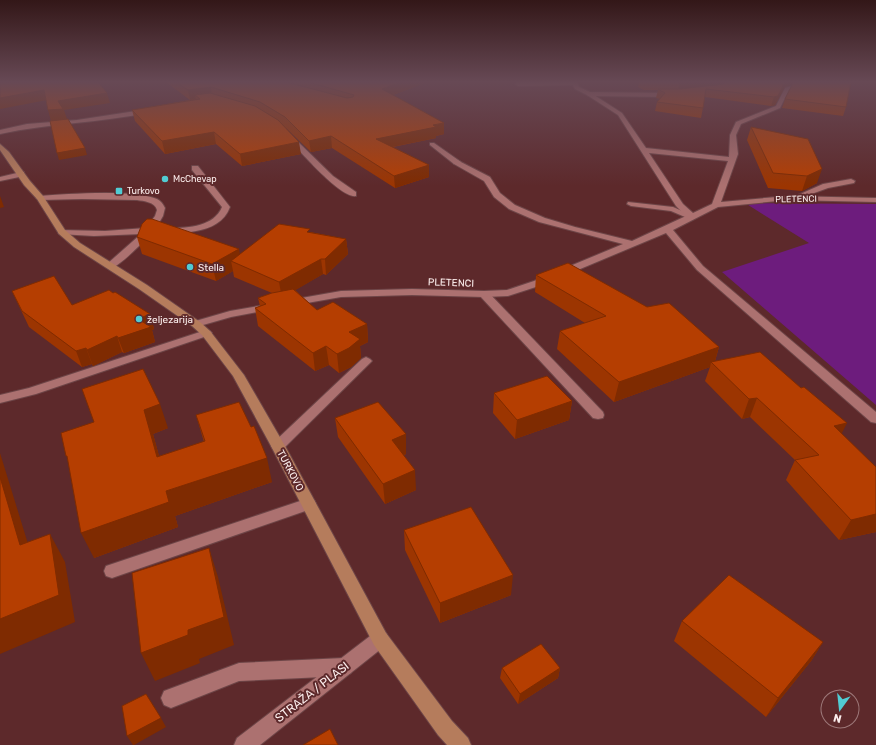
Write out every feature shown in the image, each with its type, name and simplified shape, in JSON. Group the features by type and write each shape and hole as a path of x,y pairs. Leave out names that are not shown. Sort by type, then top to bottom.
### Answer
{"main road":[{"name":"TURKOVO","path":"0,146 40,198 62,232 77,245 143,287 201,328 238,375 278,446 380,639 445,728 462,745"}],"street":[{"path":"0,132 27,126 77,122 110,117"},
{"path":"622,117 680,206 692,217"},
{"path":"716,205 734,154 733,135 738,123 754,117"},
{"path":"283,130 330,178 353,194"},
{"path":"432,144 457,162 487,179 497,195 512,207 542,220 632,244"},
{"path":"644,150 731,159"},
{"path":"62,232 96,234 149,231 199,227 218,220 225,212 226,207 195,168"},
{"path":"0,179 21,174"},
{"path":"795,198 826,186 851,181"},
{"path":"40,198 90,196 149,199 159,206 161,210 157,220 149,231 110,266"},
{"name":"PLETENCI","path":"0,399 32,391 201,328 230,314 340,294 412,292 484,294 508,293 538,283 668,229 716,205 795,198 876,200"},
{"path":"630,204 673,209 692,217"},
{"path":"668,229 700,268 876,419"},
{"path":"484,294 598,415"},
{"path":"278,446 366,361"},
{"path":"112,572 309,504"},
{"name":"STRAŽA / PLASI","path":"244,745 380,639"},
{"path":"171,698 239,672 345,667"}],"shaded area":[{"path":"745,203 876,204 876,405 722,272 809,243"}],"building":[{"path":"139,117 273,117 278,120 299,142 240,154 214,132 162,141"},
{"path":"285,117 433,117 444,123 433,125 436,127 376,139 429,165 394,176 331,136 309,141"},
{"path":"68,119 85,148 57,153 50,121"},
{"path":"751,127 808,139 822,169 807,176 773,173"},
{"path":"147,219 152,219 239,249 212,264 137,237 142,224"},
{"path":"279,224 310,229 307,232 346,239 325,259 321,259 279,282 231,261"},
{"path":"568,263 647,307 669,303 719,347 619,382 560,331 606,316 536,275"},
{"path":"54,276 72,305 109,290 113,293 115,292 150,314 138,319 151,327 118,338 117,336 87,350 86,348 76,351 22,311 12,291"},
{"path":"293,289 317,310 333,302 367,324 349,332 360,339 349,348 337,354 326,346 313,353 255,308 266,304 258,298 272,293"},
{"path":"760,352 801,388 804,387 847,423 834,426 876,467 876,514 851,520 795,460 819,455 757,398 749,399 711,362"},
{"path":"143,369 160,404 144,410 157,457 205,441 196,415 239,402 251,427 254,426 267,458 166,491 169,502 81,533 67,456 61,433 94,422 82,389"},
{"path":"547,376 572,401 517,420 494,393"},
{"path":"378,402 406,434 392,440 415,470 383,484 335,418"},
{"path":"0,477 20,545 50,534 59,595 0,619"},
{"path":"471,507 513,575 440,603 404,530"},
{"path":"209,548 224,617 188,630 188,635 141,653 132,573"},
{"path":"729,575 823,642 778,698 682,621"},
{"path":"541,644 560,668 520,694 502,668"},
{"path":"146,694 161,718 127,736 122,706"},
{"path":"330,729 338,745 303,745"}],"place":[{"name":"McChevap","path":"165,179"},
{"name":"Turkovo","path":"119,191"},
{"name":"Stella","path":"190,267"},
{"name":"željezarija","path":"139,319"}]}
